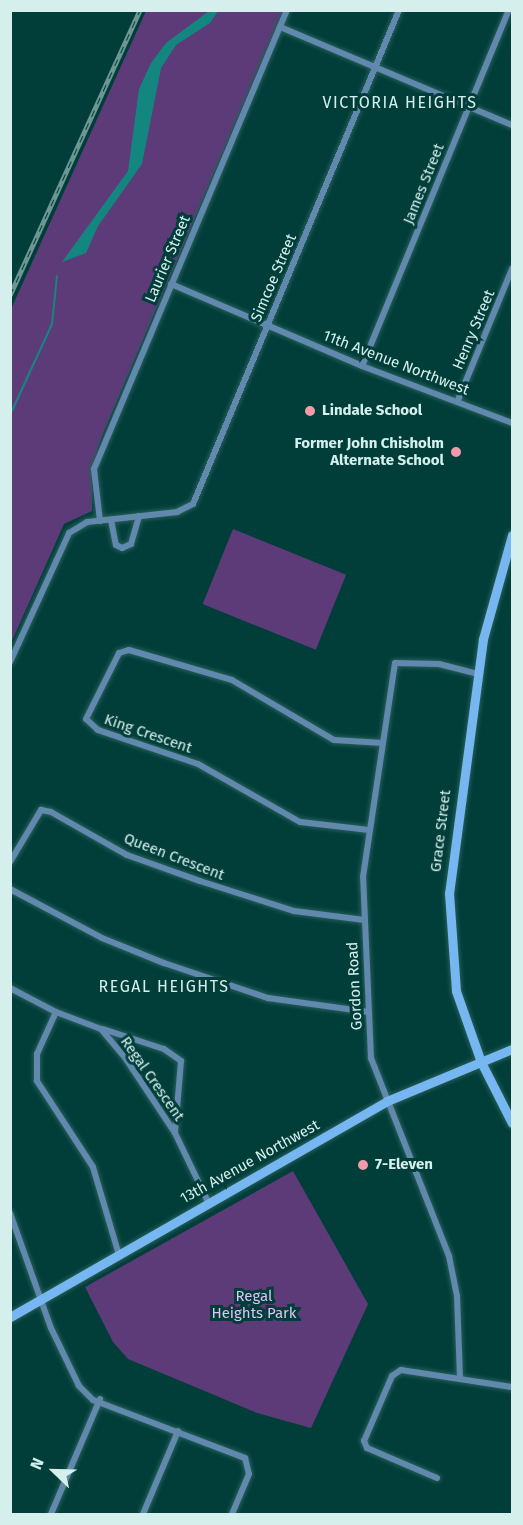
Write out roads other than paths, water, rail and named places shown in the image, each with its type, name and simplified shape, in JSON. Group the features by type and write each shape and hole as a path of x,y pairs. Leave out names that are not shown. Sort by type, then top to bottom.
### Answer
{"street":[{"name":"Laurier Street","path":"100,521 94,469 287,10"},
{"name":"Simcoe Street","path":"10,662 69,533 100,521 177,512 193,504 399,10"},
{"name":"James Street","path":"362,366 509,10"},
{"path":"280,27 513,126"},
{"name":"Henry Street","path":"458,400 513,269"},
{"name":"11th Avenue Northwest","path":"171,284 362,366 458,400 513,423"},
{"path":"111,520 116,544 122,548 130,544 139,516"},
{"name":"Grace Street","path":"513,535 478,674 449,893 456,991 481,1062 513,1123"},
{"name":"King Crescent","path":"369,830 300,822 198,764 98,730 86,719 119,653 129,650 232,680 334,740 382,742"},
{"name":"Gordon Road","path":"460,1378 458,1296 449,1256 371,1058 364,920 369,830 395,663 439,664 478,674"},
{"name":"Queen Crescent","path":"10,862 41,810 51,812 127,855 211,885 294,911 364,920"},
{"path":"10,889 102,938 164,963 268,999 369,1012"},
{"name":"Regal Crescent","path":"10,987 56,1012 101,1029 175,1133 208,1203"},
{"path":"56,1012 37,1054 37,1081 93,1167 119,1255"},
{"path":"101,1029 164,1049 181,1061 175,1133"},
{"name":"13th Avenue Northwest","path":"10,1317 387,1101 513,1049"},
{"path":"10,1213 41,1299 79,1386 93,1400 100,1399 245,1458 249,1474 232,1515"},
{"path":"437,1478 367,1448 364,1441 392,1376 401,1370 513,1387"},
{"path":"51,1515 100,1399"},
{"path":"142,1515 178,1431"}],"water":[{"path":"209,11 218,11 210,23 176,45 161,68 142,164 98,226 86,253 62,262 128,171 139,89 151,63 166,43"}],"waterway":[{"path":"10,415 52,324 57,276"}],"railway":[{"path":"10,295 140,10"}],"place":[{"name":"Lindale School","path":"310,411"},
{"name":"Former John Chisholm Alternate School","path":"456,452"},
{"name":"7-Eleven","path":"363,1165"}],"district":[{"name":"VICTORIA HEIGHTS","path":"400,103"},
{"name":"REGAL HEIGHTS","path":"164,987"}],"park label":[{"name":"Regal Heights Park","path":"254,1304"}]}
